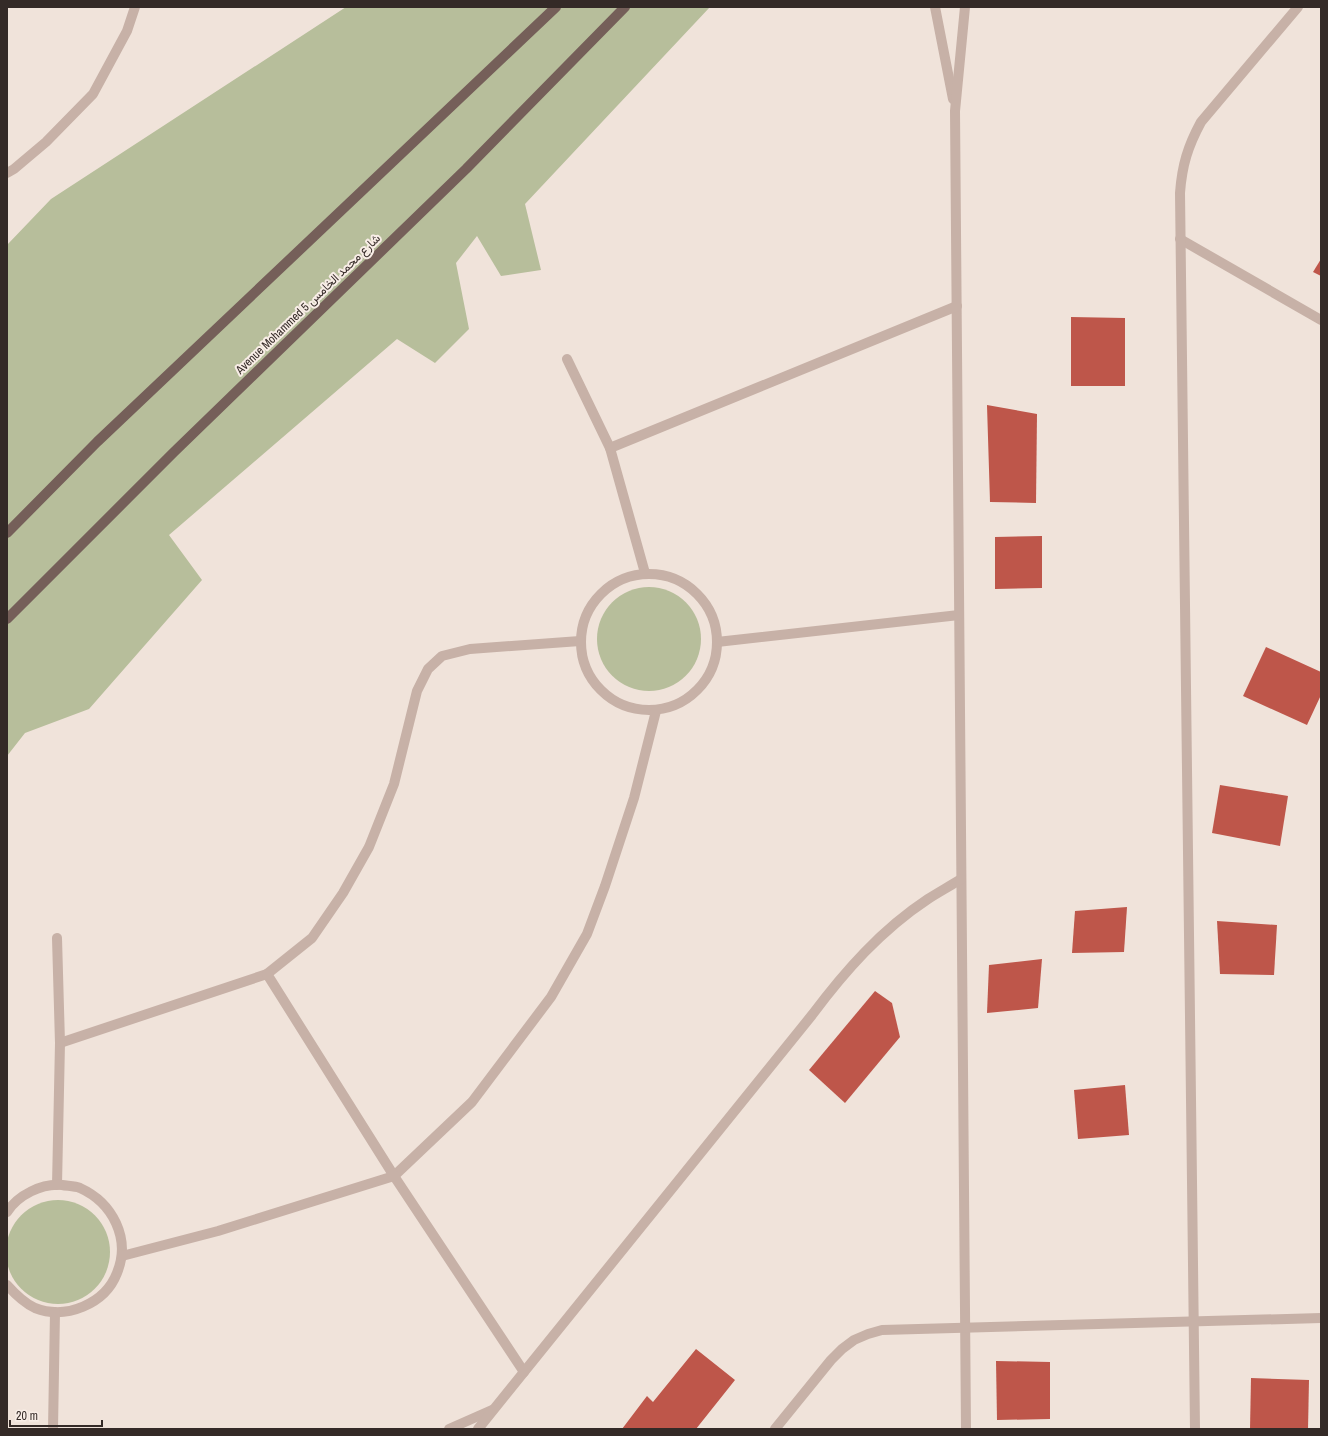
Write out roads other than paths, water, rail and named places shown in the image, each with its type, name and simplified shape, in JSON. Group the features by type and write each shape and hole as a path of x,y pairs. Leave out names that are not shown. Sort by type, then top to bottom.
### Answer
{"main road":[{"path":"7,533 97,442 556,7"},
{"name":"Avenue Mohammed 5 شارع محمد الخامس","path":"7,619 174,452 466,169 626,7"}],"street":[{"path":"7,173 14,169 46,142 93,94 127,31 135,7"},
{"path":"935,7 955,111"},
{"path":"965,7 955,111 966,1429"},
{"path":"1195,1429 1180,238 1181,174 1185,156 1201,122 1298,7"},
{"path":"1180,238 1321,320"},
{"path":"610,448 957,306"},
{"path":"567,359 610,448 645,573"},
{"path":"645,573 667,576 687,585 703,600 714,620 717,642 714,661 706,680 692,695 675,705 656,711 633,709 611,700 594,684 583,664 580,641 583,621 593,602 607,587 625,577 645,573"},
{"path":"717,642 959,615"},
{"path":"60,1043 267,974 312,938 343,893 369,847 394,784 417,691 428,669 442,656 470,649 580,641"},
{"path":"122,1256 218,1231 394,1176 472,1102 551,997 588,934 634,798 656,711"},
{"path":"478,1429 812,1015 836,982 864,952 894,925 927,900 961,879"},
{"path":"57,938 60,1043 57,1185"},
{"path":"267,974 394,1176 524,1372"},
{"path":"7,1212 21,1197 38,1188 57,1185 78,1188 98,1198 112,1214 121,1234 122,1256 117,1274 106,1290 92,1303 74,1310 55,1312 35,1308 18,1298 7,1285"},
{"path":"53,1429 55,1312"},
{"path":"775,1429 831,1360 842,1349 854,1340 882,1330 1321,1318"},
{"path":"449,1429 494,1409"}]}
